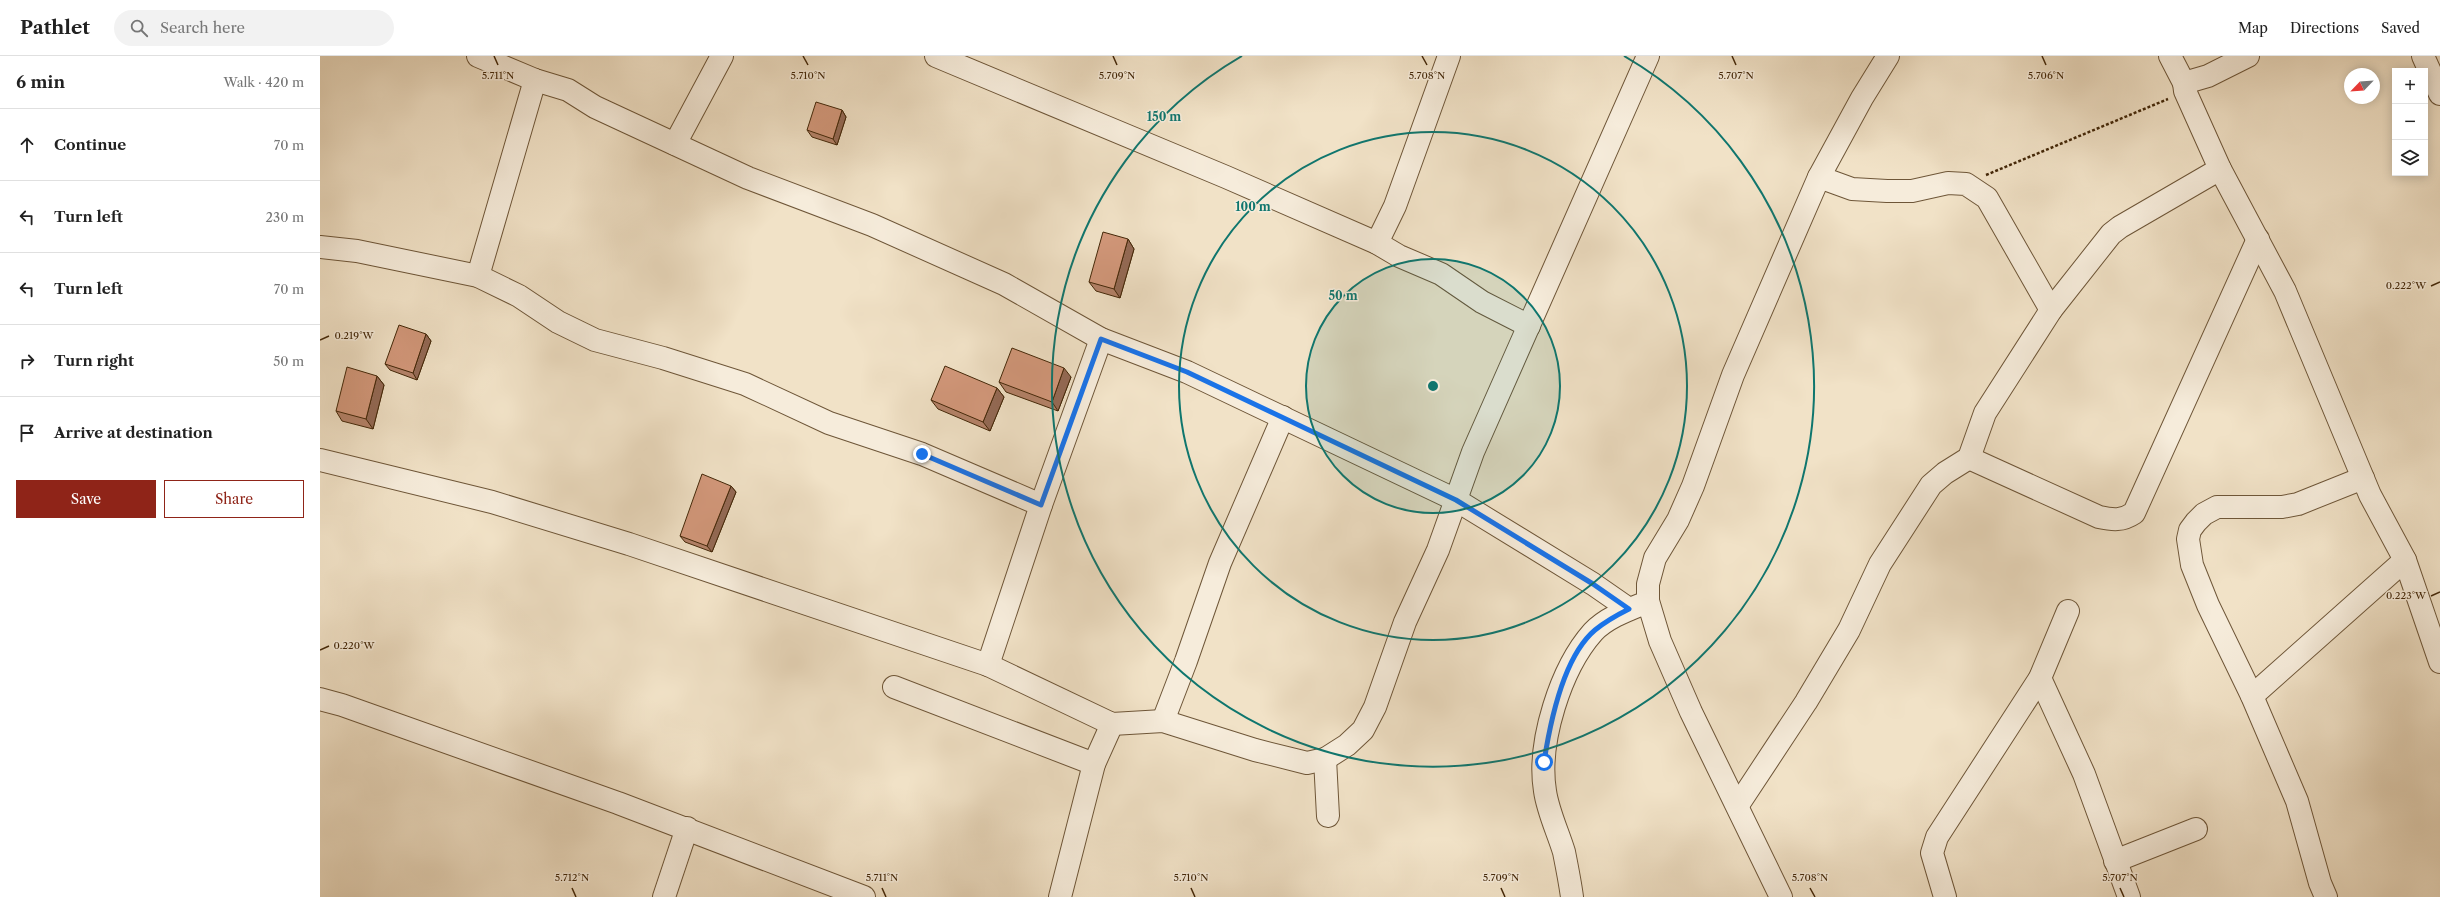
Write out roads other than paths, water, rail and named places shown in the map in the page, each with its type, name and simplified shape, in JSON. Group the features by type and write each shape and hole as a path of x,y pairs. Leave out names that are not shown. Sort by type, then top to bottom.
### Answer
{"street":[{"path":"478,56 535,80 568,90 595,107 748,178 872,225 1004,284 1101,339 1187,372 1456,500 1593,584 1639,605 1660,641 1691,712 1738,805 1781,897"},
{"path":"676,144 722,56"},
{"path":"936,56 1226,177 1377,243 1400,256 1441,274 1482,302 1529,326"},
{"path":"1377,243 1395,206 1449,56"},
{"path":"320,460 492,502 636,547 988,665 1112,724 1163,722 1255,750 1307,763 1325,759 1346,745 1362,730 1375,707 1405,622 1438,550 1473,452 1648,56"},
{"path":"1572,897 1564,852 1545,791 1544,762 1548,736 1557,698 1574,659 1594,631 1613,617 1639,605 1655,558 1678,520 1693,486 1733,375 1819,177 1862,98 1888,56"},
{"path":"2170,56 2220,169 2258,239 2284,292 2363,478 2405,560 2440,662"},
{"path":"2184,87 2248,56"},
{"path":"2423,56 2440,94"},
{"path":"478,276 535,80"},
{"path":"1738,805 1806,702 1849,630 1880,564 1931,485 1945,473 1969,458 1985,413 2040,332 2052,310 2111,234 2120,227 2220,169"},
{"path":"1819,177 1852,189 1887,191 1912,191 1948,183 1966,184 1987,198 2052,310"},
{"path":"1969,458 2099,517 2113,520 2125,518 2134,513 2258,239"},
{"path":"320,247 357,251 478,276 519,296 558,322 595,340 664,358 745,384 829,422 922,454 1041,505"},
{"path":"988,665 1041,505 1101,339"},
{"path":"1163,722 1220,563 1283,417"},
{"path":"2326,897 2320,883 2297,801 2252,696 2208,605 2192,565 2188,539 2190,530 2204,514 2217,507 2282,507 2298,504 2363,478"},
{"path":"2252,696 2405,560"},
{"path":"1945,897 1932,853 1937,837 2040,678 2068,611"},
{"path":"2040,678 2084,774 2114,861 2129,897"},
{"path":"894,687 1094,764"},
{"path":"320,699 350,707 687,828 863,897"},
{"path":"1060,897 1094,764 1112,724"},
{"path":"1325,759 1328,816"},
{"path":"664,897 687,828"},
{"path":"2114,861 2196,829"}]}
